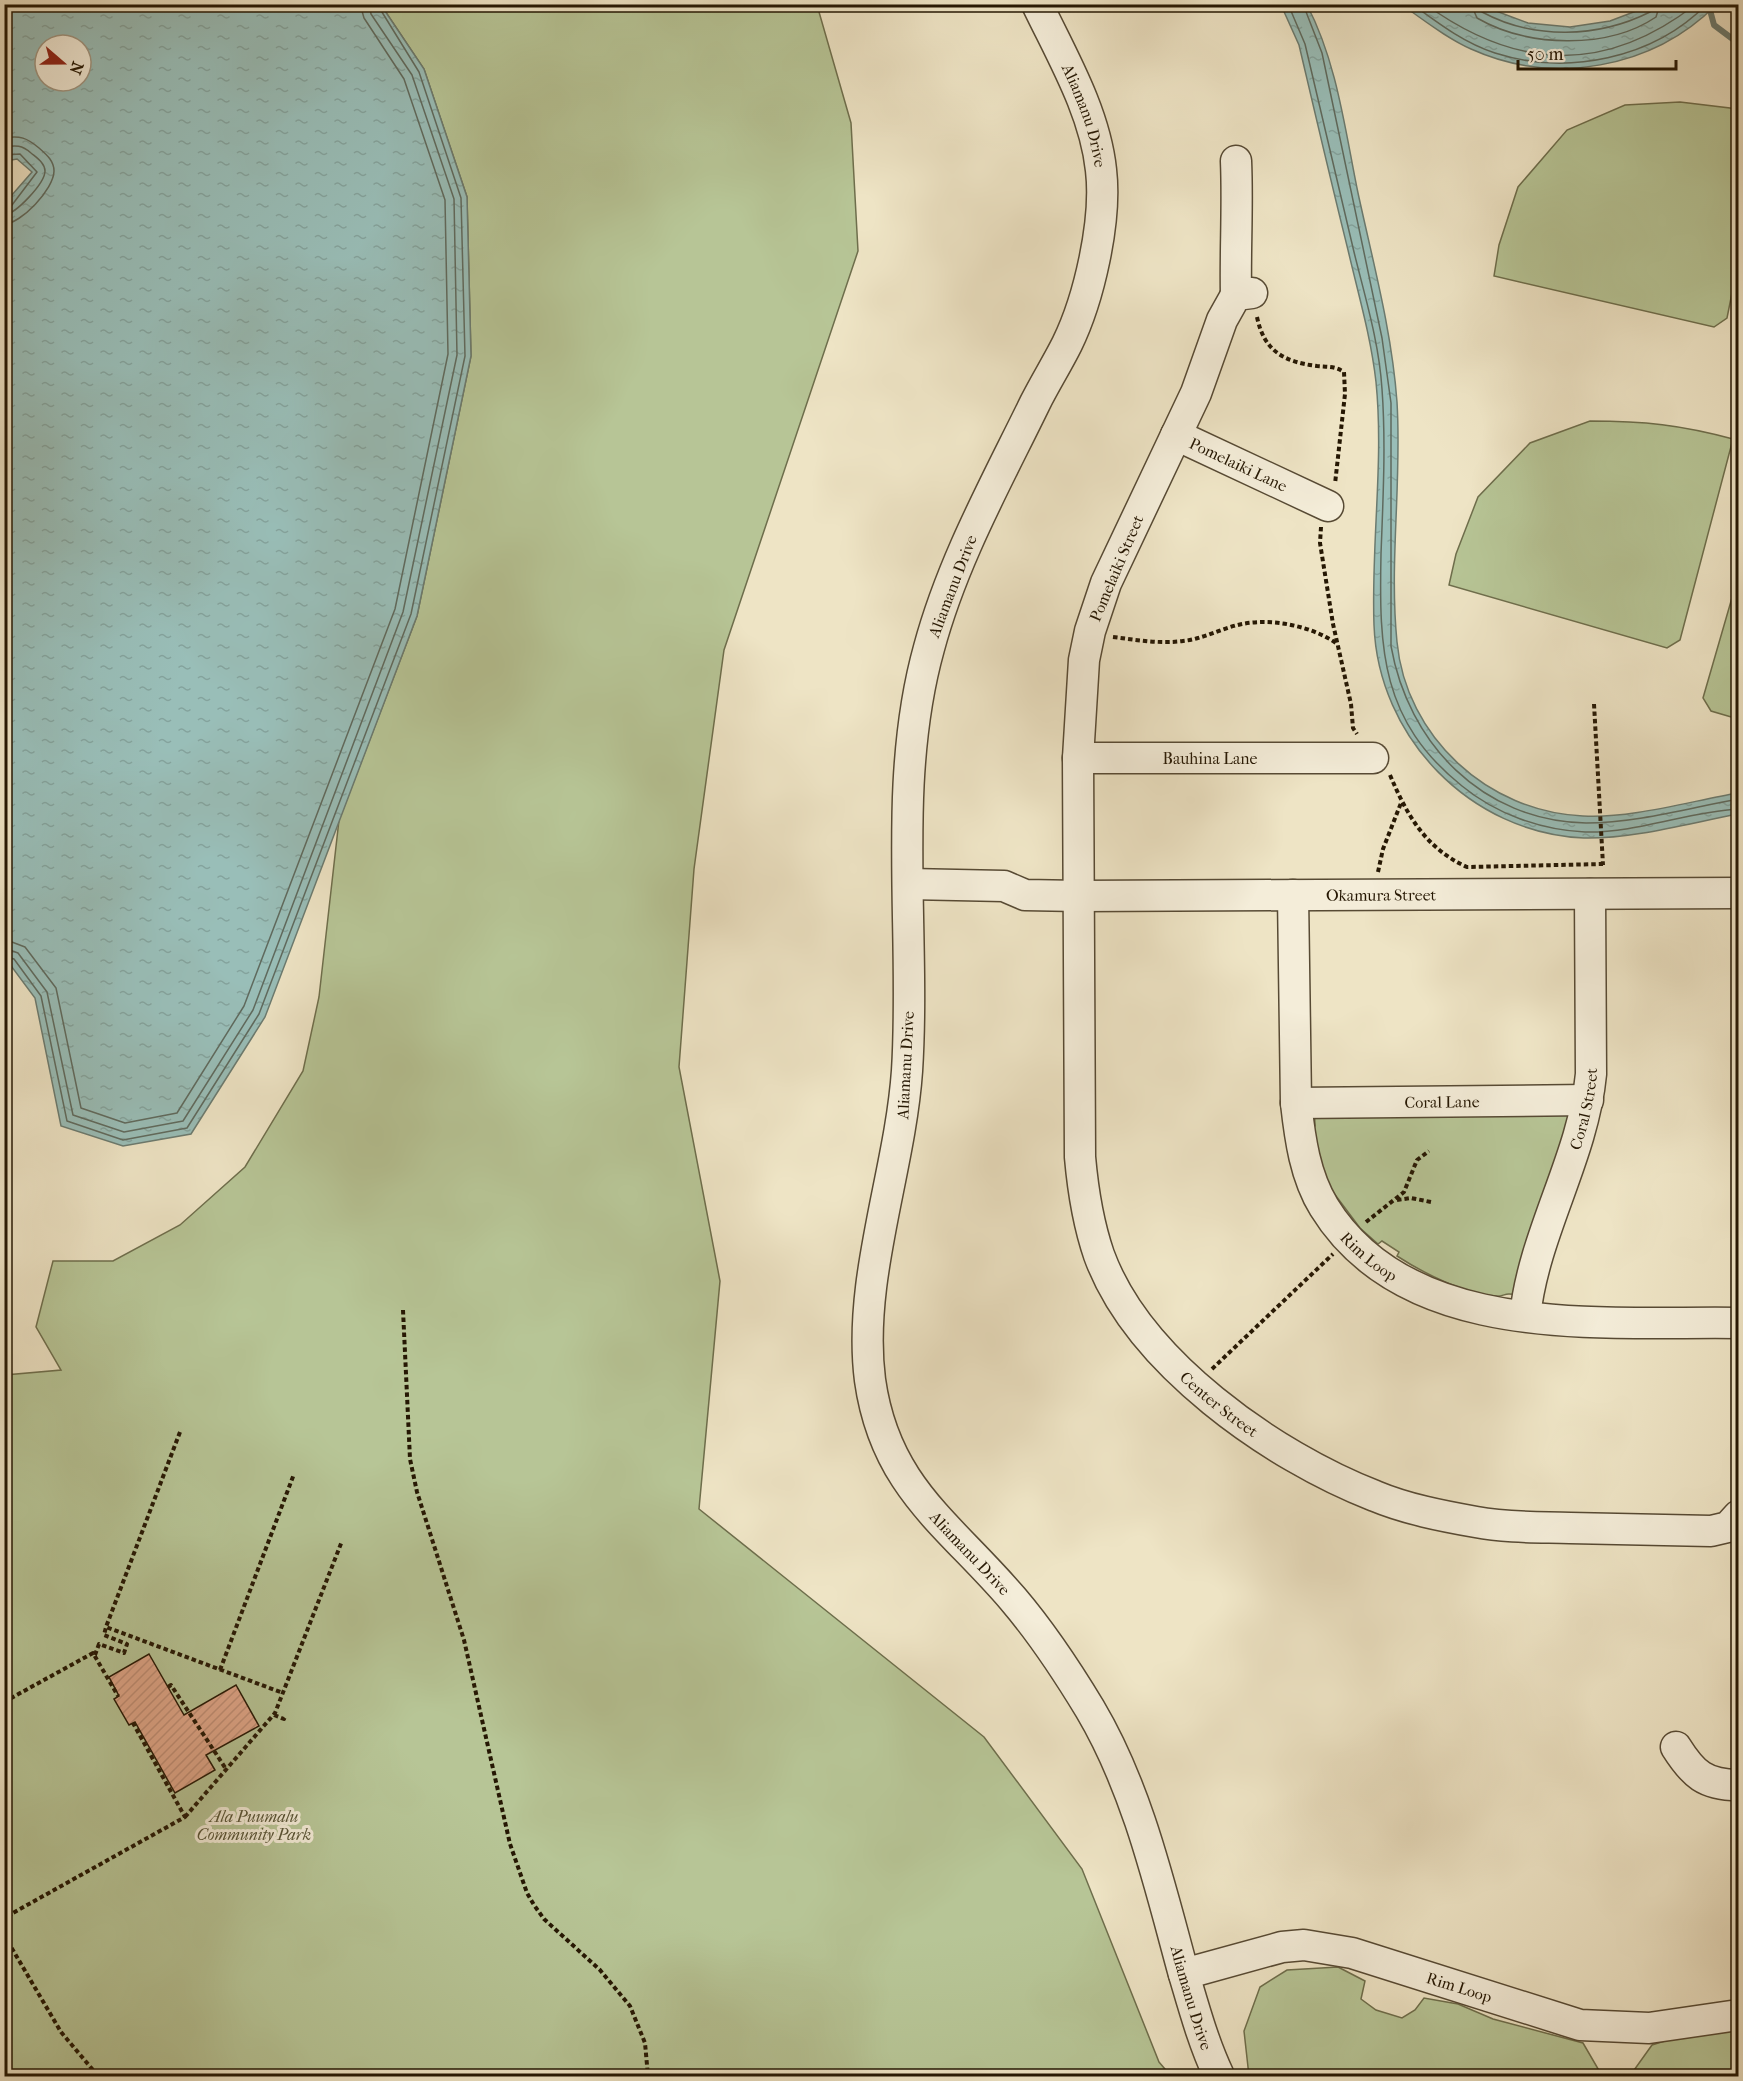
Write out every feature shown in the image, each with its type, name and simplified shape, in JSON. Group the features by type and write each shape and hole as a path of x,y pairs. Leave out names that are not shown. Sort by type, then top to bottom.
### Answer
{"street":[{"name":"Aliamanu Drive","path":"1037,4 1074,79 1099,160 1102,201 1095,256 1068,341 952,577 929,647 916,710 909,767 907,1068 900,1136 875,1266 868,1326 868,1359 875,1406 884,1439 909,1486 928,1511 1014,1599 1049,1645 1093,1715 1126,1785 1141,1828 1198,2029 1219,2076"},
{"path":"1236,161 1238,197 1234,250 1244,294"},
{"name":"Pomelaiki Street","path":"1080,896 1078,758 1081,684 1097,608 1196,393 1222,320 1244,294"},
{"name":"Pomelaiki Lane","path":"1176,435 1307,481 1328,506"},
{"name":"Bauhina Lane","path":"1078,758 1343,746 1373,758"},
{"name":"Okamura Street","path":"909,895 1004,886 1025,895 1293,895 1597,883 1738,893"},
{"name":"Coral Street","path":"1526,1316 1533,1268 1576,1147 1588,1100 1591,1074 1597,883"},
{"name":"Rim Loop","path":"1293,895 1296,1103 1299,1134 1309,1172 1324,1207 1348,1239 1379,1265 1441,1298 1489,1312 1563,1320 1738,1323"},
{"name":"Center Street","path":"1080,896 1080,1157 1086,1205 1099,1256 1109,1277 1153,1343 1179,1369 1241,1423 1306,1463 1375,1497 1444,1516 1519,1527 1711,1531 1728,1527 1738,1516"},
{"name":"Coral Lane","path":"1296,1103 1588,1100"},
{"path":"1676,1747 1697,1775 1707,1780 1738,1785"},
{"name":"Rim Loop","path":"1184,1974 1282,1947 1304,1945 1352,1953 1580,2025 1649,2028 1738,2015"}],"path":[{"path":"1244,294 1259,328 1274,352 1284,359 1336,367 1344,372 1345,394 1335,492 1322,520 1320,543 1337,643 1349,694 1353,728 1373,758 1390,775 1401,802 1423,836 1455,862 1467,867 1603,864"},
{"path":"1104,636 1140,641 1182,641 1243,624 1265,623 1313,631 1337,643"},
{"path":"1594,704 1603,864 1597,883"},
{"path":"1377,879 1383,849 1401,802"},
{"path":"1360,1228 1379,1210 1397,1200 1404,1192 1417,1160 1429,1151"},
{"path":"1397,1200 1412,1198 1431,1202"},
{"path":"1205,1376 1337,1249"},
{"path":"403,1310 410,1459 417,1491 464,1640 513,1854 526,1893 544,1919 585,1955 630,2006 645,2043 648,2076"},
{"path":"95,1656 99,1644 124,1653 127,1644 104,1635 106,1627 180,1432"},
{"path":"220,1670 294,1474"},
{"path":"4,1924 11,1914 185,1817 274,1715 342,1541"},
{"path":"106,1627 283,1693"},
{"path":"4,1702 93,1653 118,1696"},
{"path":"168,1687 171,1685 226,1769"},
{"path":"274,1715 284,1719 285,1716"},
{"path":"133,1723 185,1817"},
{"path":"4,1935 61,2032 98,2076"}],"green space":[{"name":"Ala Puumalu Community Park","path":"381,5 817,5 851,123 858,251 724,650 694,869 679,1067 720,1281 699,1509 984,1737 1082,1869 1159,2062 1171,2076 5,2076 5,1375 61,1370 36,1327 53,1261 113,1261 180,1225 245,1167 303,1071 319,997 339,820 417,616 471,356 467,197 424,69"},
{"path":"1680,102 1738,109 1738,263 1727,318 1714,327 1494,276 1499,245 1518,187 1567,130 1625,105"},
{"path":"1590,421 1662,425 1733,439 1680,640 1667,648 1449,585 1456,554 1478,497 1530,443"},
{"path":"1738,577 1738,719 1711,711 1703,698"},
{"path":"1588,1100 1528,1296 1509,1294 1496,1296 1458,1287 1407,1263 1397,1256 1399,1252 1382,1241 1378,1244 1360,1228 1327,1184 1312,1129 1315,1126 1314,1101"},
{"path":"1338,1967 1365,1981 1361,1999 1376,2010 1402,2018 1415,2010 1424,1998 1458,2004 1493,2019 1583,2043 1601,2074 1632,2073 1652,2045 1671,2039 1738,2029 1738,2076 1249,2076 1244,2031 1260,1987 1287,1970"}],"water":[{"path":"16,5 381,5 424,69 467,197 471,356 417,616 265,1017 191,1134 123,1146 61,1126 35,998 9,963 5,961 4,204 32,172 17,159 5,161 5,25"},
{"path":"1281,5 1307,5 1326,50 1339,97 1386,323 1397,402 1398,462 1394,582 1397,642 1404,677 1416,709 1435,738 1458,763 1485,784 1515,800 1548,811 1583,816 1620,815 1738,793 1738,814 1661,830 1603,838 1584,838 1542,832 1504,818 1469,798 1438,772 1412,740 1392,705 1379,666 1374,625 1379,442 1376,382 1371,348 1299,45"},
{"path":"1402,5 1480,5 1528,23 1570,27 1610,21 1652,5 1716,5 1690,27 1662,44 1632,57 1600,65 1568,68 1535,67 1502,60 1471,49 1444,34"}],"building":[{"path":"149,1654 184,1715 236,1685 259,1726 206,1755 215,1770 175,1793 135,1722 129,1725 114,1699 119,1696 109,1677"}],"waterway":[{"path":"1710,10 1714,25 1738,43"}]}
